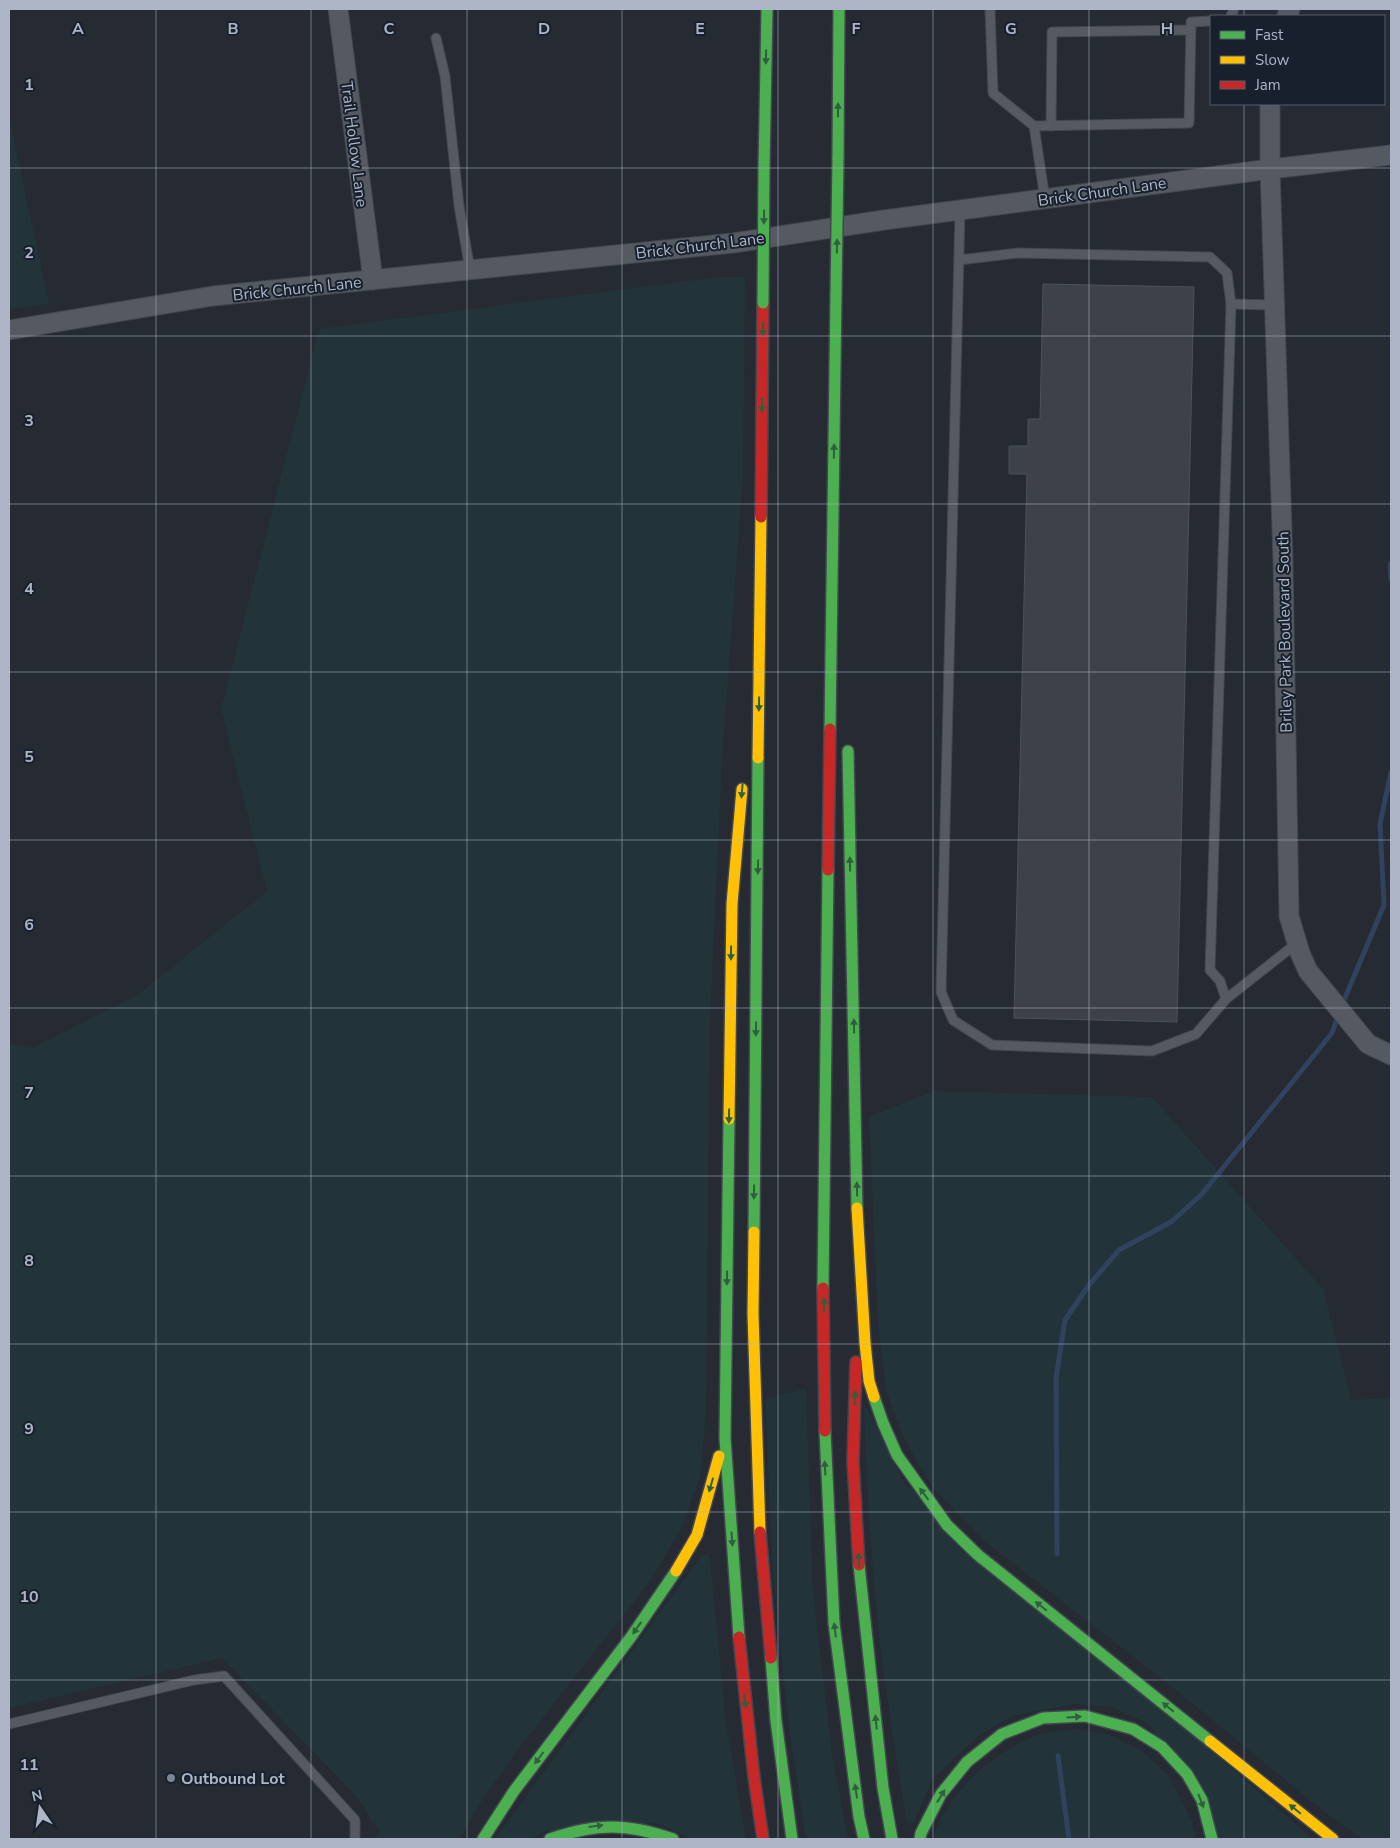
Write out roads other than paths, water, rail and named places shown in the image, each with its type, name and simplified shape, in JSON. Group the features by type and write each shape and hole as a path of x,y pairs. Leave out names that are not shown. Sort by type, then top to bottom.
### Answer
{"highway":[{"path":"767,9 753,1314 760,1532 776,1721 792,1839"},
{"path":"839,9 823,1238 825,1461 834,1622 858,1807 864,1839"},
{"path":"833,499 843,632"},
{"path":"746,736 761,568"},
{"path":"847,738 858,1238 864,1342 869,1381 883,1423 898,1455 920,1489 947,1525 978,1554 1333,1839"},
{"path":"743,776 732,904 724,1438 740,1652 763,1839"},
{"path":"858,1238 853,1461 861,1590 883,1788 892,1839"},
{"path":"483,1839 514,1791 631,1637 675,1574 697,1535 724,1438"},
{"path":"920,1839 921,1833 941,1794 966,1762 1002,1734 1043,1718 1085,1716 1133,1729 1162,1747 1187,1774 1202,1800 1212,1839"},
{"path":"550,1839 574,1829 600,1825 629,1826 673,1839"}],"street":[{"name":"Trail Hollow Lane","path":"338,9 372,280"},
{"name":"Briley Park Boulevard South","path":"1270,105 1274,306 1284,570 1289,916 1308,971 1368,1044 1391,1055"},
{"name":"Brick Church Lane","path":"9,330 213,296 733,243 960,210 1391,155"}],"lane":[{"path":"990,9 994,93 1034,126 1189,123 1191,22 1210,21"},
{"path":"1051,126 1052,32 1191,30"},
{"path":"436,38 445,76 459,206 470,270"},
{"path":"1034,126 1045,199"},
{"path":"960,210 941,992 953,1020 992,1045 1152,1051 1196,1034 1226,999 1297,943"},
{"path":"959,260 1018,253 1210,257 1227,273 1231,304 1210,970 1220,981 1226,999"},
{"path":"1231,304 1274,306"},
{"path":"9,1724 194,1680 224,1676 355,1820 354,1839"}],"waterway":[{"path":"1390,564 1391,579"},
{"path":"1342,1005 1384,905 1380,824 1391,772"},
{"path":"1057,1554 1056,1378 1065,1320 1089,1285 1119,1250 1171,1222 1201,1195 1332,1033 1338,1016"},
{"path":"1058,1756 1069,1839"}],"place":[{"name":"Outbound Lot","path":"171,1778"}]}
